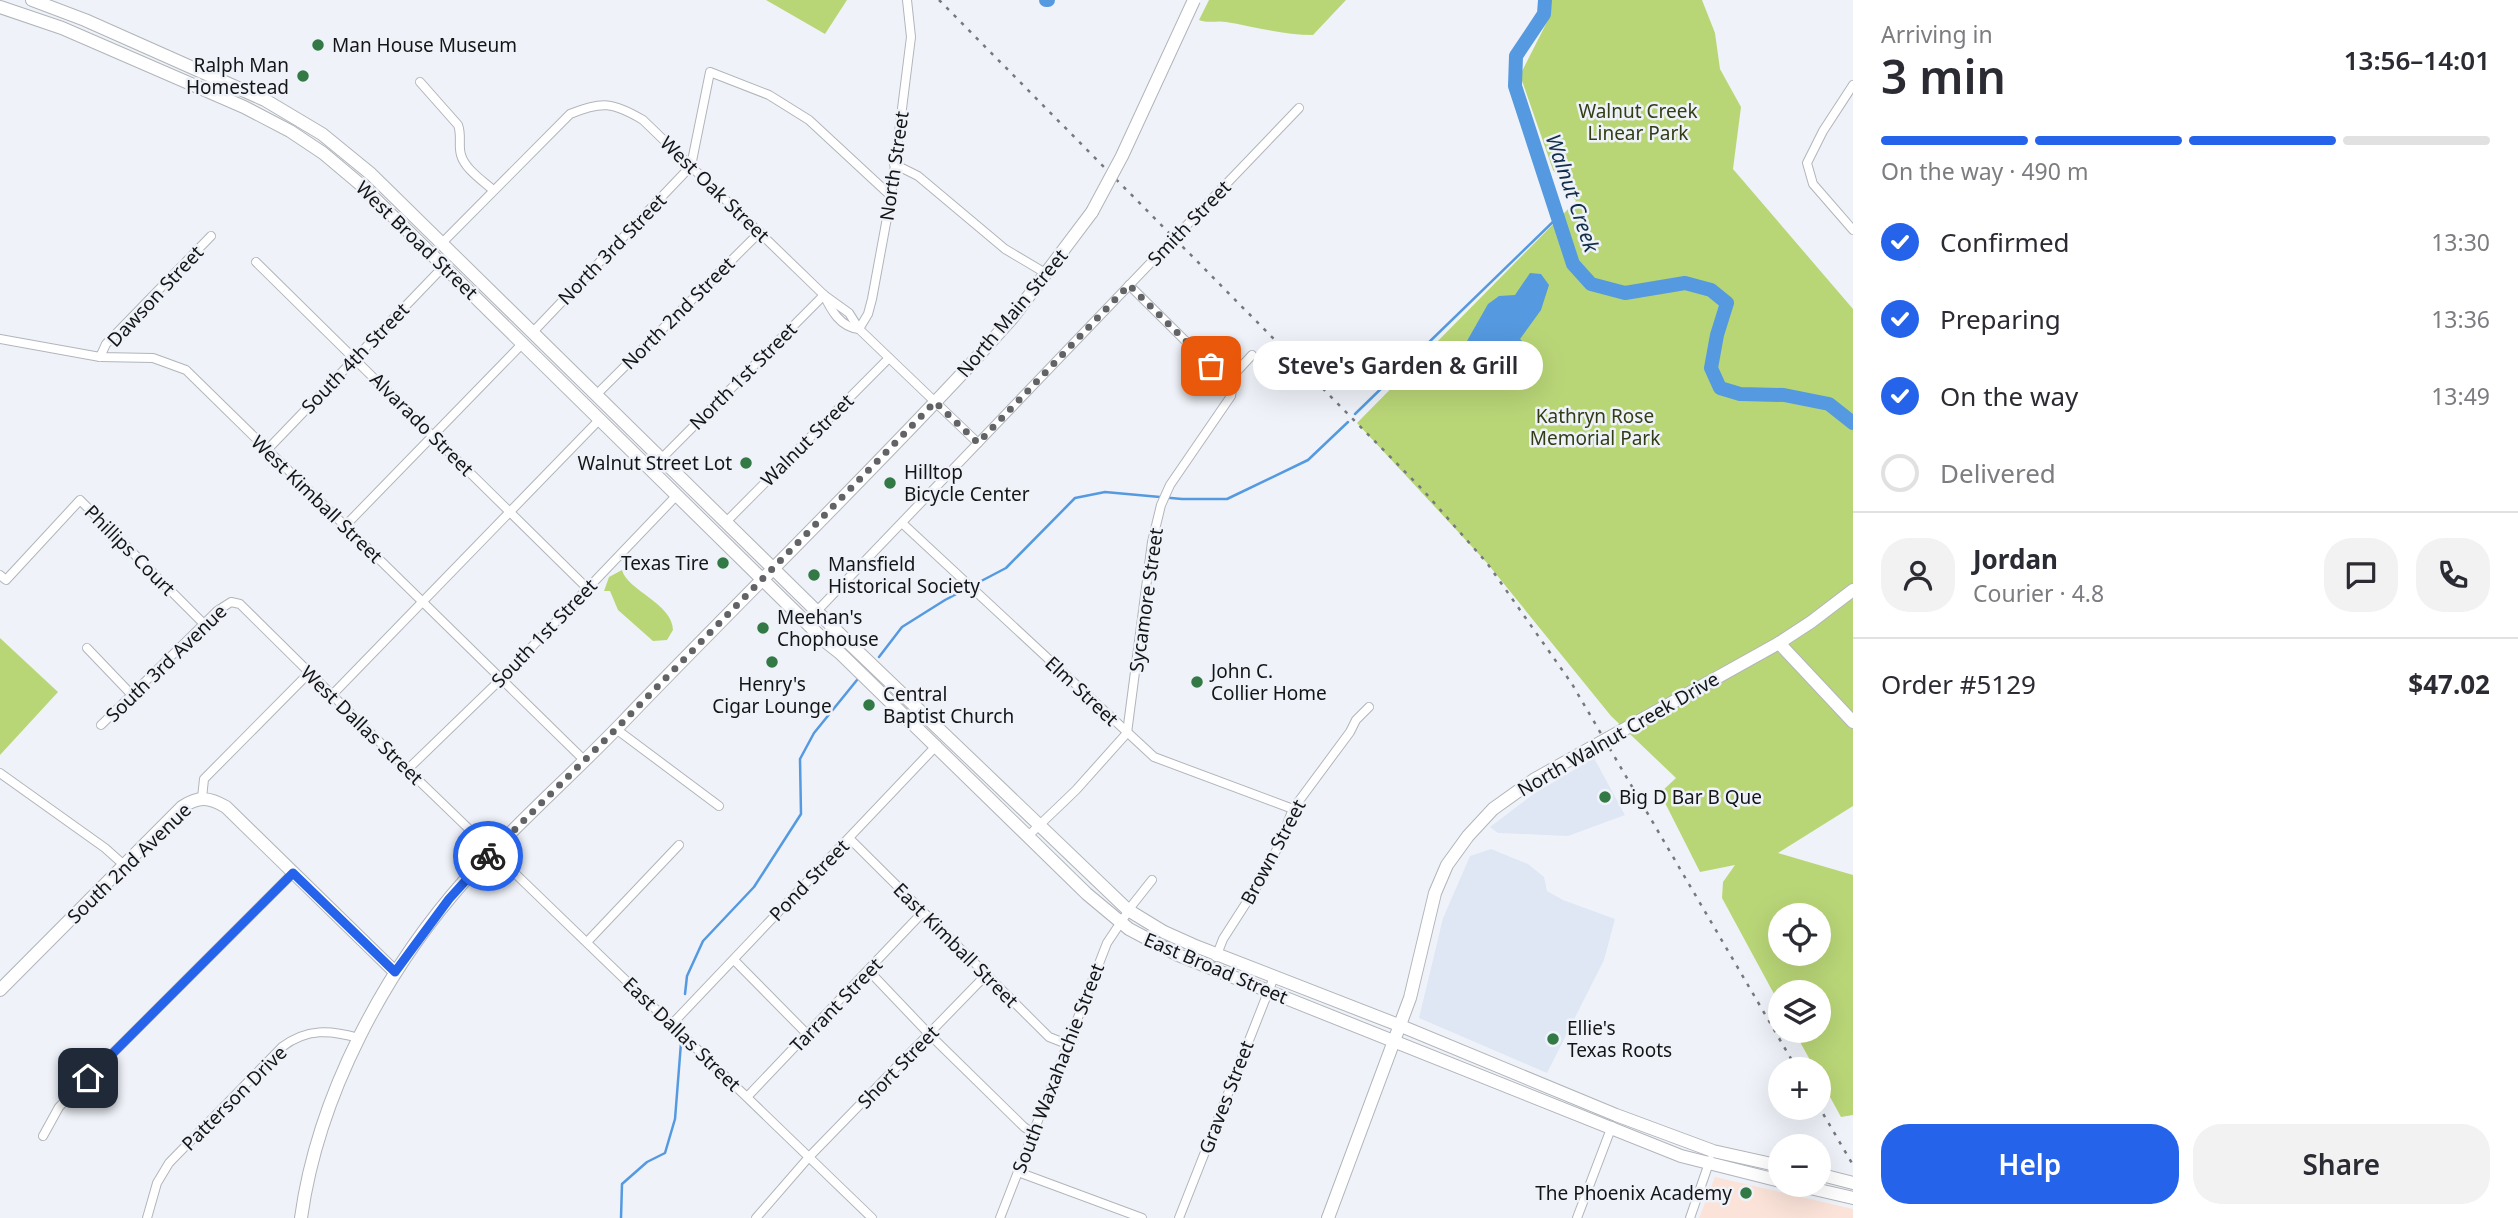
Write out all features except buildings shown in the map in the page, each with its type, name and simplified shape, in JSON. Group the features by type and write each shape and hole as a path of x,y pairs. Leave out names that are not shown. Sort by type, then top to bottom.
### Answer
{"main road":[{"name":"West Broad Street","path":"32,0 85,20 256,95 290,113 352,158 436,249 444,266 762,578"},
{"name":"North Main Street","path":"301,1218 307,1181 322,1129 359,1038 395,972 449,899 493,851 616,729 1006,326 1092,212 1122,156 1194,0"},
{"name":"West Broad Street","path":"0,7 62,28 244,107 282,126 319,151 533,332 773,568"},
{"path":"150,65 156,51"},
{"path":"282,126 290,113"},
{"path":"523,343 533,332"},
{"path":"677,495 687,484"},
{"name":"East Broad Street","path":"773,568 1038,825 1124,916 1159,946 1709,1165 1768,1178"},
{"name":"East Broad Street","path":"762,578 1087,894 1124,916 1616,1115 1713,1151 1768,1163"},
{"name":"North Walnut Creek Drive","path":"1328,1218 1401,1026 1436,893 1447,865 1468,836 1485,817 1535,779 1779,643 1853,590"},
{"path":"840,653 849,643"},
{"path":"1779,643 1853,722"},
{"path":"881,693 891,683"},
{"path":"202,798 214,800 226,807 395,972"},
{"name":"South 2nd Avenue","path":"0,990 182,807 202,798"},
{"path":"1517,1089 1522,1076"},
{"path":"1831,1178 1853,1183"},
{"path":"1832,1192 1853,1198"}],"street":[{"name":"North Street","path":"859,329 868,314 872,299 891,196 911,37 907,0"},
{"path":"691,166 710,72 769,95 809,121 891,196"},
{"path":"420,82 458,125 461,133 461,155 468,168 493,190 436,249"},
{"path":"1853,85 1808,158 1808,172 1813,184 1853,230"},
{"name":"West Oak Street","path":"493,190 570,114 594,104 628,111 643,120 824,295 849,313 859,329 978,443"},
{"name":"Smith Street","path":"817,611 1299,108"},
{"path":"894,164 918,176 1005,248 1047,274"},
{"name":"North 3rd Street","path":"533,332 691,166"},
{"name":"North 2nd Street","path":"597,394 760,232"},
{"name":"Dawson Street","path":"100,357 106,344 211,236"},
{"name":"Alvarado Street","path":"256,262 587,588"},
{"name":"South 4th Street","path":"267,450 444,266"},
{"path":"1129,285 1227,382 1252,355"},
{"name":"North 1st Street","path":"662,458 824,295"},
{"name":"West Kimball Street","path":"0,339 100,357 153,358 186,370 584,760"},
{"path":"344,527 523,343"},
{"name":"Walnut Street","path":"726,522 889,358"},
{"name":"Sycamore Street","path":"1127,733 1157,518 1166,495 1184,464 1228,402 1232,390 1227,382"},
{"path":"331,695 600,419"},
{"name":"South 1st Street","path":"407,769 501,679 677,495"},
{"name":"Phillips Court","path":"0,575 6,580 80,500 204,624"},
{"name":"Elm Street","path":"902,523 1154,757 1293,810"},
{"name":"South 3rd Avenue","path":"101,725 223,605 231,602"},
{"name":"West Dallas Street","path":"231,602 240,604 493,851"},
{"path":"87,648 131,694"},
{"name":"South 2nd Avenue","path":"202,798 204,779 309,673"},
{"name":"Brown Street","path":"1212,968 1223,939 1277,849 1293,810 1368,707"},
{"path":"616,729 719,806"},
{"path":"1028,836 1076,790 1127,733"},
{"name":"Pond Street","path":"672,1024 946,736"},
{"path":"0,774 105,848 124,865"},
{"name":"East Kimball Street","path":"849,838 1049,1037 1067,1044"},
{"path":"587,942 678,845"},
{"name":"East Dallas Street","path":"493,851 809,1157 862,1214 872,1218"},
{"path":"43,1136 59,1107 293,873"},
{"name":"South Waxahachie Street","path":"1000,1218 1107,943 1152,880"},
{"name":"Tarrant Street","path":"747,1097 923,912"},
{"path":"734,960 808,1035"},
{"path":"869,971 930,1035 1032,1133"},
{"name":"Short Street","path":"756,1218 809,1157 986,975"},
{"name":"Graves Street","path":"1179,1218 1274,977"},
{"name":"Patterson Drive","path":"147,1218 158,1183 169,1163 282,1047 294,1038 322,1031 359,1038"},
{"path":"1577,1218 1616,1115"},
{"path":"1690,1218 1713,1151"},
{"path":"1017,1172 1142,1218"}],"shaded area":[{"path":"1594,758 1625,815 1568,836 1498,833 1490,827 1535,793"},
{"path":"1491,849 1528,864 1544,877 1547,891 1563,900 1615,919 1604,960 1547,1073 1419,1018 1443,918 1470,856"},
{"name":"The Phoenix Academy","path":"1715,1177 1768,1189 1768,1197 1801,1197 1853,1209 1853,1218 1699,1218"}],"green space":[{"path":"766,0 847,0 825,34"},
{"path":"1209,0 1346,0 1313,35 1302,35 1199,20"},
{"name":"Kathryn Rose Memorial Park","path":"1551,0 1702,0 1715,33 1720,69 1741,107 1733,169 1853,309 1853,806 1778,853 1853,875 1853,1115 1841,1117 1831,1099 1831,1057 1808,1057 1801,1043 1831,1043 1831,980 1768,980 1768,983 1722,898 1723,882 1735,865 1700,872 1660,793 1676,778 1611,716 1487,563 1357,423 1576,201 1553,170 1520,75 1549,18"},
{"path":"622,570 632,584 666,612 673,630 667,640 653,641 618,610 610,591 604,591 609,577"},
{"path":"0,638 58,692 0,755"}],"water":[{"path":"1530,273 1541,274 1549,285 1541,310 1520,339 1531,350 1520,358 1505,347 1486,354 1463,348 1488,304 1499,296 1515,295"}],"waterway":[{"name":"Walnut Creek","path":"1545,0 1544,14 1516,56 1515,86 1573,264 1591,284 1625,293 1685,283 1711,290 1727,303 1711,368 1720,388 1740,394 1784,395 1829,404 1853,423"},
{"path":"1355,414 1558,217"},
{"path":"879,657 902,627 945,600 1006,568 1075,498 1105,492 1182,499 1227,499 1308,460 1348,422"},
{"path":"685,994 687,976 703,941 754,887 801,814 800,759 814,733 857,680"},
{"path":"621,1218 622,1184 647,1162 665,1153 675,1119 681,1043"}],"railway":[{"path":"939,0 1422,489 1487,563 1572,684 1790,1057"},
{"path":"1827,1120 1853,1165"}],"way so far":[{"path":"488,856 616,729 935,402 978,443 1129,285 1211,366"}],"place":[{"name":"Man House Museum","path":"318,45"},
{"name":"Ralph Man Homestead","path":"303,76"},
{"name":"Steve's Garden & Grill","path":"1211,366"},
{"name":"Walnut Street Lot","path":"746,463"},
{"name":"Hilltop Bicycle Center","path":"890,483"},
{"name":"Texas Tire","path":"723,563"},
{"name":"Mansfield Historical Society","path":"814,575"},
{"name":"Meehan's Chophouse","path":"763,628"},
{"name":"Henry's Cigar Lounge","path":"772,662"},
{"name":"John C. Collier Home","path":"1197,682"},
{"name":"Central Baptist Church","path":"869,705"},
{"name":"Big D Bar B Que","path":"1605,797"},
{"name":"Ellie's Texas Roots","path":"1553,1039"},
{"name":"The Phoenix Academy","path":"1746,1193"}],"route":[{"path":"88,1078 293,873 395,972 449,899 488,856"}],"park label":[{"name":"Walnut Creek Linear Park","path":"1638,122"}]}
